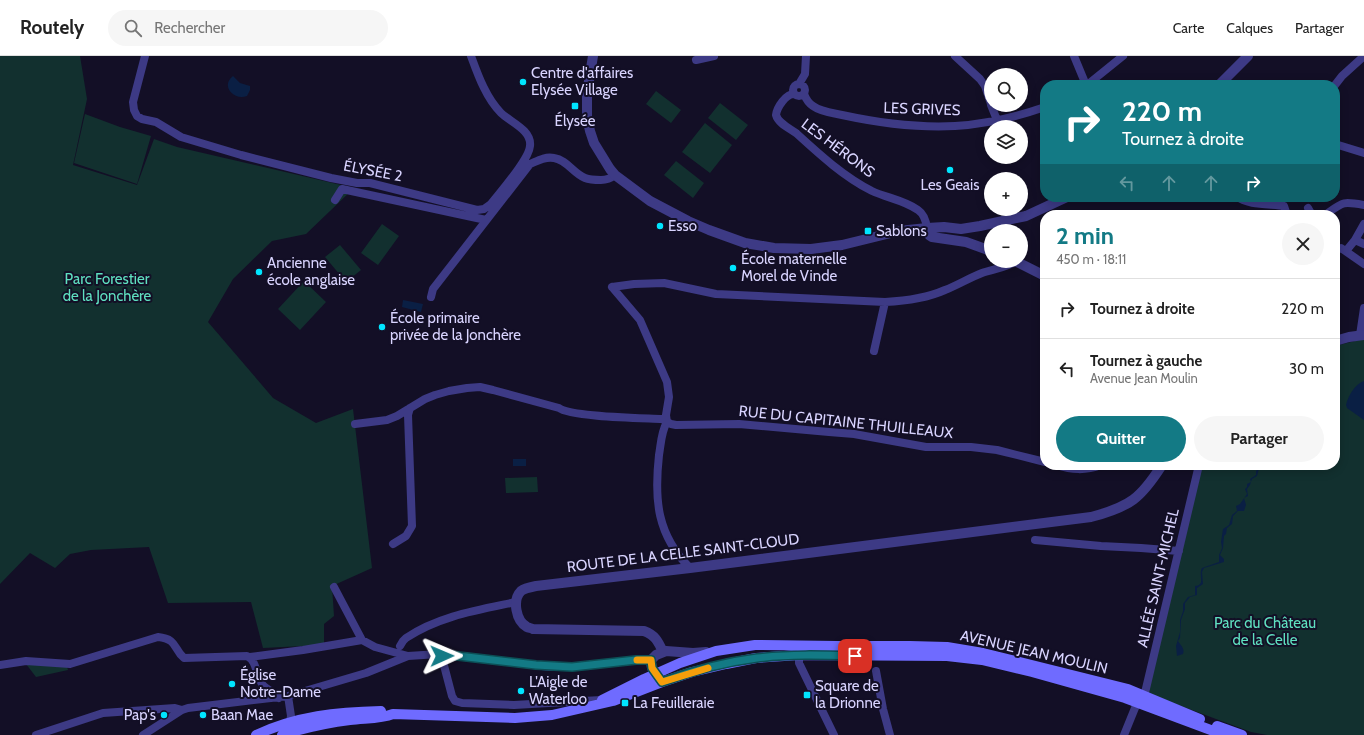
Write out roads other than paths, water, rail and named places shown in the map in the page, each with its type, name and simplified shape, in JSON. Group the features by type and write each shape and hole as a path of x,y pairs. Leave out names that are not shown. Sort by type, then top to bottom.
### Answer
{"main road":[{"name":"AVENUE JEAN MOULIN","path":"591,705 644,679 653,667 669,668 716,651 755,645 947,647 983,653 1128,689 1141,700 1224,735"},
{"name":"AVENUE JEAN MOULIN","path":"591,705 613,701 673,678 756,658 799,655 947,656 982,660 1125,698 1141,700 1242,735"},
{"path":"256,735 290,722 323,715 353,712 385,711 393,714 515,718 544,716 591,705"},
{"path":"290,722 287,734 323,724 364,718 385,717 393,714"}],"street":[{"name":"ÉLYSÉE 2","path":"145,56 133,102 134,110 137,116 142,119 156,122 181,137 241,155 330,178 356,183 370,183 477,210 484,209 491,204 525,158 530,148 530,142 525,132 501,113 490,98 471,56"},
{"path":"593,56 587,89 587,117 594,143 602,157 616,175 650,201 688,221 709,230 756,246 792,249 821,248 842,245 899,232 927,228 944,227 961,229 1026,216 1056,202"},
{"path":"696,60 714,56"},
{"path":"799,84 805,88 804,94 798,96 794,94 794,88 799,84 805,74 806,56"},
{"path":"955,56 980,78 984,84"},
{"path":"1074,56 1084,80"},
{"path":"1092,80 1123,56"},
{"path":"1224,80 1248,56"},
{"path":"1230,80 1254,56"},
{"path":"1339,80 1364,56"},
{"name":"LES HÉRONS","path":"794,94 787,96 777,110 776,115 780,122 824,158 858,183 884,196 905,202 919,210 926,222 927,228"},
{"name":"LES GRIVES","path":"804,94 809,103 818,109 871,122 907,125 955,126 984,122"},
{"name":"LES GRIVES","path":"997,120 1018,116 1040,109"},
{"path":"994,112 997,120"},
{"path":"1340,146 1364,153"},
{"path":"431,297 433,289 530,164 552,157 567,163 584,178 594,180 610,180 616,175"},
{"path":"335,200 342,190 486,220"},
{"path":"944,227 961,222 1024,210 1042,202"},
{"path":"1250,202 1284,206 1285,210"},
{"path":"1332,210 1346,202 1364,205"},
{"path":"1346,251 1355,240 1364,224"},
{"path":"927,228 929,235 932,237 966,242 984,248"},
{"path":"1355,240 1364,244"},
{"path":"1340,248 1364,264"},
{"path":"1028,267 1040,273"},
{"path":"690,568 682,560 671,543 662,522 657,502 656,484 659,458 664,428 667,422 666,415 669,397 667,382 640,320 612,287 634,284 664,283 716,294 885,302 910,299 944,290 968,278 1000,268"},
{"path":"874,351 885,302"},
{"path":"1340,340 1362,335 1364,308"},
{"name":"RUE DU CAPITAINE THUILLEAUX","path":"355,424 387,420 397,416 425,399 442,393 480,387 559,408 562,411 596,415 662,419 676,425 739,424 848,434 926,447 971,447 1005,451 1040,461"},
{"path":"393,544 406,536 412,526 408,415 410,408"},
{"name":"ROUTE DE LA CELLE SAINT-CLOUD","path":"516,602 521,591 536,586 1092,517 1123,507 1136,499 1159,470"},
{"name":"ALLÉE SAINT-MICHEL","path":"1124,735 1141,700 1198,470"},
{"path":"1035,540 1179,551"},
{"path":"334,587 362,640 376,647 408,656"},
{"path":"400,646 406,638 434,623 463,614 516,602 518,616 521,622 527,627 533,629 644,631 655,637 663,652"},
{"path":"0,665 26,661 70,664 158,637 173,642 184,658 244,655 250,657 362,640"},
{"path":"653,667 656,655 663,652 693,653 716,651"},
{"path":"676,652 684,675"},
{"path":"441,654 452,696 455,701 462,703 514,705 602,700"},
{"path":"143,735 182,710 188,708 288,696 366,673 408,656 441,654 536,665 572,667 636,660 653,667 662,682"},
{"path":"799,655 799,663 834,735"},
{"path":"250,657 254,662 261,683 279,698"},
{"path":"876,671 883,710 890,735"},
{"path":"288,696 291,716 290,722"},
{"path":"544,716 554,702"},
{"path":"36,735 103,713 175,708 182,710"}],"water":[{"path":"233,76 240,83 250,86 247,96 242,97 233,95 230,92 228,84 229,80"},
{"path":"403,300 423,304 421,312 402,307"},
{"path":"1364,381 1364,420 1347,408 1346,405 1352,391"},
{"path":"513,459 526,459 526,466 513,466"},
{"path":"1259,470 1257,476 1252,479 1251,482 1250,479 1256,475 1256,471"},
{"path":"1251,482 1247,489 1248,496 1244,498 1247,494 1245,489 1247,484"},
{"path":"1244,498 1246,505 1244,511 1238,511 1233,516 1232,524 1227,528 1224,536 1223,548 1220,555 1224,559 1224,562 1204,568 1202,572 1203,584 1197,588 1197,595 1190,597 1185,603 1185,609 1181,620 1180,638 1178,641 1182,647 1183,654 1177,656 1176,646 1180,632 1180,620 1183,611 1183,604 1188,597 1195,595 1195,586 1201,582 1202,568 1219,562 1219,555 1222,548 1221,542 1223,529 1229,525 1232,515 1237,511 1236,506 1240,504"}],"place":[{"name":"Centre d'affaires Elysée Village","path":"523,82"},
{"name":"Élysée","path":"575,106"},
{"name":"Les Geais","path":"950,170"},
{"name":"Esso","path":"660,226"},
{"name":"Sablons","path":"868,231"},
{"name":"École maternelle Morel de Vinde","path":"733,268"},
{"name":"Ancienne école anglaise","path":"259,272"},
{"name":"École primaire privée de la Jonchère","path":"382,327"},
{"name":"Église Notre-Dame","path":"232,684"},
{"name":"L'Aigle de Waterloo","path":"521,691"},
{"name":"Square de la Drionne","path":"807,695"},
{"name":"La Feuilleraie","path":"625,703"},
{"name":"Pap's","path":"164,715"},
{"name":"Baan Mae","path":"203,715"}],"park label":[{"name":"Parc Forestier de la Jonchère","path":"107,288"},
{"name":"Parc du Château de la Celle","path":"1265,632"}]}
